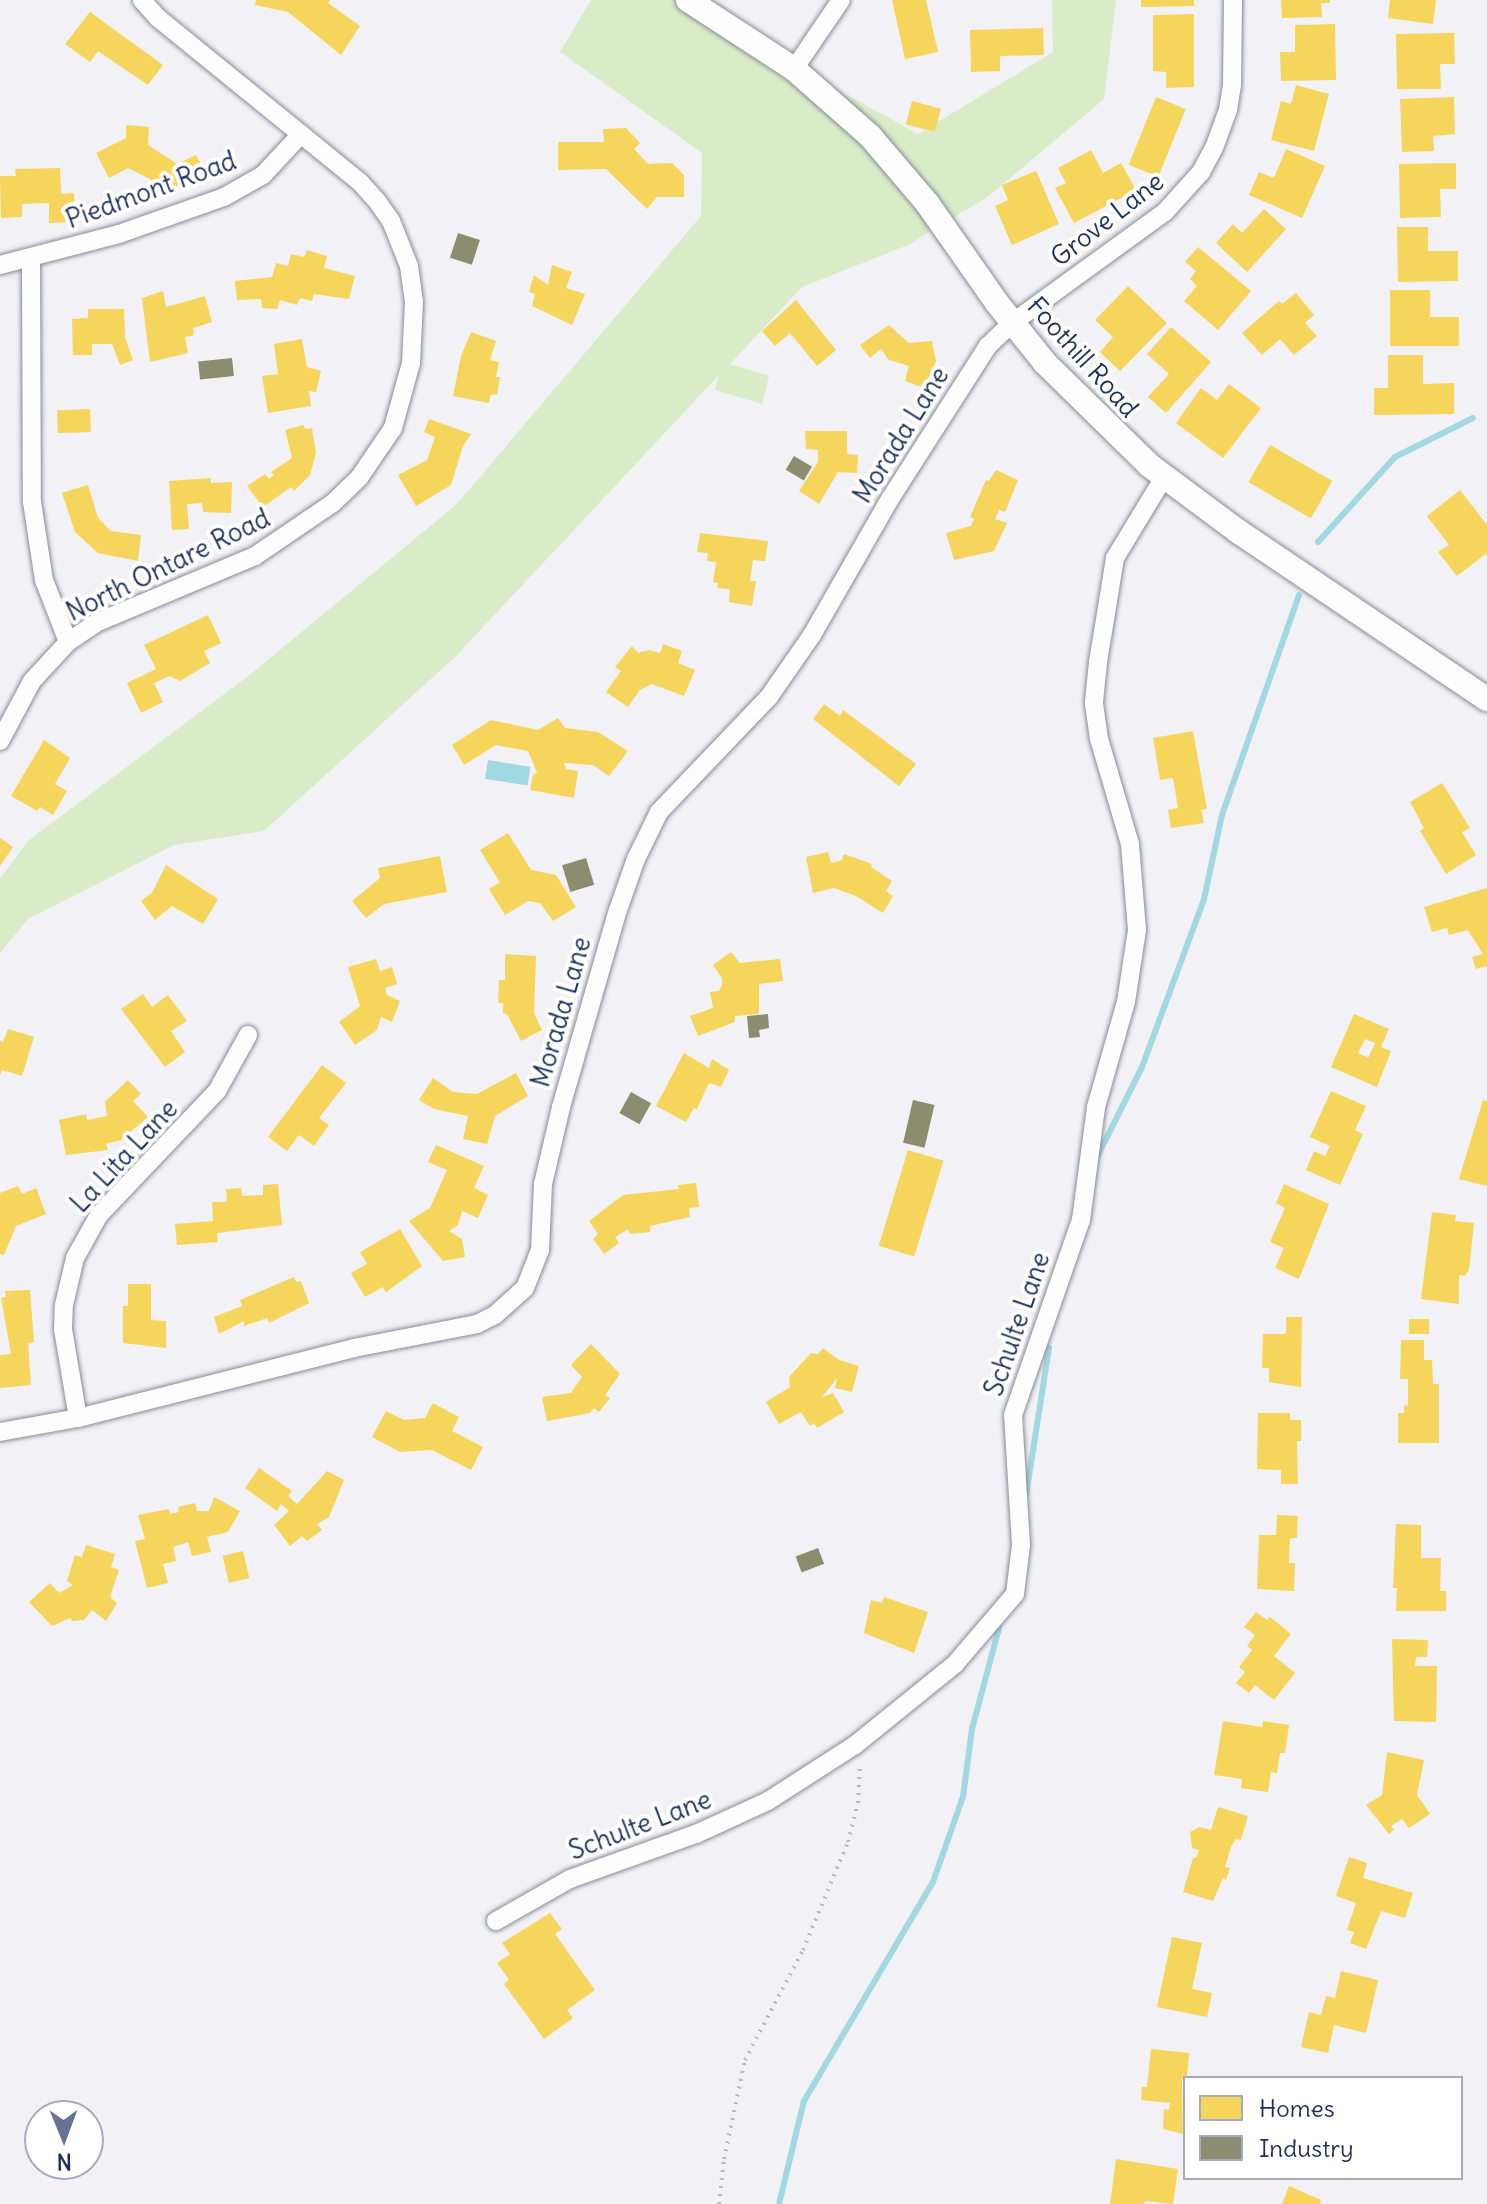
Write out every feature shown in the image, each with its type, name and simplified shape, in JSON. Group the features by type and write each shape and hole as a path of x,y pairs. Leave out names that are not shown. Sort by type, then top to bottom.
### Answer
{"main road":[{"name":"Foothill Road","path":"688,0 794,69 835,102 901,170 1012,323 1082,403 1164,477 1286,565 1487,699"}],"street":[{"name":"North Ontare Road","path":"0,741 32,681 68,642 98,622 223,571 282,541 333,503 359,478 393,428 406,388 414,340 414,302 405,254 377,201 361,183 158,18 142,0"},
{"path":"794,69 841,0"},
{"name":"Grove Lane","path":"1012,323 1165,212 1201,172 1228,110 1232,84 1233,0"},
{"name":"Piedmont Road","path":"0,265 119,234 234,192 263,175 301,134"},
{"path":"31,259 32,502 44,580 68,642"},
{"name":"Morada Lane","path":"0,1432 78,1418 264,1369 477,1324 511,1304 525,1288 540,1250 543,1184 565,1093 618,910 636,859 659,812 769,697 812,635 890,499 988,346 1012,323"},
{"name":"Schulte Lane","path":"496,1921 570,1879 696,1834 768,1801 855,1745 955,1664 1009,1605 1019,1579 1021,1545 1013,1415 1081,1220 1096,1107 1126,1002 1137,930 1130,844 1099,739 1094,702 1098,662 1115,558 1164,477"},
{"name":"La Lita Lane","path":"78,1418 63,1329 64,1305 75,1258 93,1222 217,1091 248,1035"}],"path":[{"path":"719,2204 724,2159 745,2060 803,1950 855,1822 860,1765 855,1745"}],"green space":[{"path":"591,0 675,0 918,134 1053,52 1052,0 1116,0 1104,99 989,196 908,245 802,287 730,364 769,376 762,404 715,390 719,375 455,657 264,831 174,845 28,919 0,953 0,878 29,840 247,677 457,504 701,216 702,153 560,52"}],"water":[{"path":"488,760 530,767 527,785 485,779"}],"building: Homes":[{"path":"256,0 330,0 328,3 360,26 341,55 288,12 255,5"},
{"path":"892,0 926,0 938,52 905,59"},
{"path":"1141,0 1194,0 1194,6 1141,7"},
{"path":"1281,0 1330,0 1330,3 1321,3 1322,17 1282,18"},
{"path":"1390,0 1436,0 1433,24 1388,18"},
{"path":"90,12 163,65 148,85 98,51 90,62 65,44"},
{"path":"1194,14 1194,87 1166,88 1166,72 1153,71 1153,15"},
{"path":"1335,24 1336,80 1281,81 1280,52 1295,52 1295,25"},
{"path":"1043,28 1044,55 1000,56 1000,71 971,72 970,30"},
{"path":"1454,33 1455,64 1440,64 1441,89 1397,89 1396,34"},
{"path":"1296,85 1329,94 1314,151 1271,140 1281,101 1291,104"},
{"path":"1156,97 1186,109 1158,177 1129,165"},
{"path":"1454,97 1455,134 1433,136 1434,151 1402,152 1400,99"},
{"path":"912,101 941,109 935,132 906,124"},
{"path":"126,125 149,127 148,145 177,164 196,155 205,172 159,196 150,179 128,168 109,178 96,153 126,138"},
{"path":"626,128 640,143 634,149 648,164 672,163 684,175 684,197 657,197 647,209 606,169 558,170 558,142 604,142 603,129"},
{"path":"1286,149 1325,166 1302,218 1249,195 1259,172 1274,178"},
{"path":"1091,150 1103,173 1121,163 1136,190 1074,223 1055,188 1066,183 1058,168"},
{"path":"1456,163 1456,189 1440,189 1441,217 1400,218 1399,164"},
{"path":"60,168 61,194 74,193 75,222 49,223 49,203 22,204 22,217 1,218 0,176 16,176 15,169"},
{"path":"1036,171 1059,224 1012,245 995,206 1008,200 1002,185"},
{"path":"1264,209 1286,229 1247,272 1216,243 1233,224 1242,233"},
{"path":"1397,227 1428,227 1428,251 1458,251 1458,281 1398,282"},
{"path":"1198,247 1251,291 1218,330 1184,301 1197,286 1190,279 1196,271 1185,262"},
{"path":"307,250 327,256 324,268 355,276 349,299 314,294 312,301 300,298 297,305 280,300 277,309 262,308 261,299 237,300 235,281 272,277 276,263 288,266 291,254 304,257"},
{"path":"552,265 572,272 566,288 585,294 572,325 532,306 535,294 529,292 534,275 548,285"},
{"path":"1128,286 1167,323 1120,371 1100,352 1113,337 1095,320"},
{"path":"1390,290 1430,290 1430,317 1459,317 1459,346 1390,346"},
{"path":"163,291 166,307 205,296 212,322 193,328 194,335 185,337 188,353 150,362 142,298"},
{"path":"1296,293 1314,315 1305,323 1317,336 1294,355 1280,339 1262,355 1242,333 1279,301 1282,304"},
{"path":"796,300 836,350 817,366 790,333 775,346 762,331"},
{"path":"88,309 124,309 125,337 133,360 120,365 112,344 92,344 92,355 73,355 72,319 88,318"},
{"path":"889,325 909,343 932,341 936,361 924,388 905,381 909,366 889,360 881,349 870,358 860,345"},
{"path":"1171,327 1211,362 1166,413 1148,397 1169,374 1147,354"},
{"path":"471,332 496,341 490,360 499,362 496,377 500,377 497,395 491,394 489,403 453,396 461,356"},
{"path":"302,339 307,367 321,371 316,392 309,391 311,406 268,413 262,376 278,374 274,344"},
{"path":"1388,355 1423,355 1423,384 1454,383 1454,414 1374,415 1374,388 1388,388"},
{"path":"1229,384 1261,408 1223,458 1176,423 1201,388 1217,400"},
{"path":"90,409 91,432 58,433 57,410"},
{"path":"429,419 471,434 463,446 451,485 416,506 398,475 427,460 435,437 424,432"},
{"path":"303,425 305,429 312,428 316,453 310,475 294,491 291,487 263,507 247,486 265,474 269,479 274,475 271,472 292,458 285,430"},
{"path":"805,431 847,431 847,454 858,455 857,473 838,472 819,504 799,491 818,462 818,450 806,449"},
{"path":"1270,445 1332,481 1311,518 1248,482"},
{"path":"996,470 1018,480 1005,512 999,510 995,519 1007,523 994,551 954,560 946,533 971,526 974,519 970,517 986,480 989,481"},
{"path":"211,478 211,483 232,482 231,513 203,512 202,503 187,504 189,529 172,530 169,481"},
{"path":"88,485 98,518 111,531 141,535 138,561 98,553 75,532 62,493"},
{"path":"1460,490 1487,525 1487,553 1457,576 1438,552 1449,545 1427,516"},
{"path":"700,533 768,541 765,561 753,560 750,581 756,581 752,606 729,602 730,589 717,588 718,583 713,582 716,562 707,561 708,553 697,552"},
{"path":"208,615 221,643 204,651 210,663 180,681 170,676 154,683 163,702 141,713 127,683 156,669 144,645"},
{"path":"663,644 682,651 678,663 695,670 684,696 652,684 640,690 628,707 606,692 621,671 615,667 632,646 638,653 649,650 660,653"},
{"path":"824,704 840,716 843,710 916,764 899,786 813,719"},
{"path":"558,718 565,728 598,732 628,751 609,776 593,765 564,763 566,769 578,771 574,798 530,790 533,775 537,773 528,751 496,745 464,765 452,745 491,720 538,730"},
{"path":"1193,731 1207,809 1201,810 1204,823 1171,828 1168,810 1178,808 1173,778 1160,780 1153,738"},
{"path":"44,740 70,758 55,784 67,791 53,815 40,807 37,811 11,796"},
{"path":"1442,783 1470,828 1462,832 1476,855 1446,874 1420,831 1424,828 1410,802"},
{"path":"508,833 531,870 556,875 576,907 553,921 540,903 528,901 505,915 489,889 500,882 480,850"},
{"path":"0,838 13,847 0,866"},
{"path":"828,852 831,863 842,860 844,854 872,864 871,867 892,881 886,891 893,896 883,913 856,896 834,888 813,893 806,857"},
{"path":"440,856 447,892 384,904 366,918 352,901 380,878 378,868"},
{"path":"166,865 218,899 203,924 172,906 155,920 141,901 152,893"},
{"path":"1487,888 1487,966 1476,969 1472,957 1483,954 1468,930 1449,935 1447,928 1432,932 1424,907"},
{"path":"731,952 740,963 780,959 783,981 759,984 759,1014 735,1016 735,1022 698,1036 690,1016 713,1008 710,992 719,991 722,978 713,965"},
{"path":"505,954 536,956 534,1013 542,1030 521,1041 507,1014 503,1013 503,1003 498,1003 499,980 505,980"},
{"path":"376,959 380,971 392,967 397,984 385,988 387,995 400,1001 392,1022 381,1017 377,1030 355,1045 339,1022 360,1006 348,967"},
{"path":"143,994 152,1007 168,995 187,1021 171,1031 185,1052 165,1067 121,1009"},
{"path":"1354,1014 1389,1029 1381,1047 1391,1051 1377,1087 1331,1067","holes":["1365,1039 1375,1043 1368,1058 1358,1053"]},
{"path":"8,1029 34,1037 22,1076 2,1070 0,1075 0,1041 3,1042"},
{"path":"684,1053 709,1068 712,1059 729,1070 721,1087 709,1083 697,1109 694,1108 686,1122 656,1106"},
{"path":"322,1065 346,1083 319,1118 329,1125 314,1146 299,1135 287,1151 268,1137"},
{"path":"516,1073 528,1096 495,1116 487,1144 463,1139 468,1116 434,1109 419,1100 433,1078 453,1092 477,1094"},
{"path":"128,1080 141,1094 133,1101 148,1117 121,1140 106,1144 108,1150 66,1155 59,1120 86,1114 87,1120 107,1116 105,1102"},
{"path":"1331,1091 1366,1106 1355,1130 1363,1134 1340,1185 1306,1170 1314,1151 1325,1156 1330,1146 1310,1137"},
{"path":"1483,1100 1487,1101 1487,1186 1459,1179"},
{"path":"436,1145 484,1166 474,1188 488,1195 478,1218 462,1211 458,1225 449,1231 462,1239 465,1257 443,1261 409,1221 430,1208 447,1170 428,1162"},
{"path":"908,1150 943,1161 914,1256 879,1246"},
{"path":"696,1183 699,1207 689,1208 690,1217 650,1226 650,1232 630,1234 628,1229 615,1237 619,1243 604,1254 593,1239 598,1234 589,1221 623,1195 679,1189 678,1185"},
{"path":"278,1184 282,1225 217,1233 218,1242 177,1245 175,1224 213,1221 212,1202 227,1202 226,1189 241,1188 242,1196 263,1195 263,1185"},
{"path":"1284,1184 1329,1204 1299,1279 1275,1268 1284,1248 1270,1242 1285,1208 1276,1203"},
{"path":"18,1186 22,1194 36,1188 46,1214 16,1226 4,1255 0,1254 0,1193"},
{"path":"1432,1212 1456,1215 1455,1221 1474,1223 1469,1270 1465,1276 1459,1275 1459,1304 1421,1299"},
{"path":"400,1229 422,1266 386,1292 383,1287 365,1297 351,1273 367,1264 360,1252"},
{"path":"294,1277 296,1282 301,1281 309,1303 269,1323 267,1318 244,1326 244,1321 219,1334 214,1317 242,1306 240,1300"},
{"path":"128,1284 151,1284 151,1320 166,1321 166,1348 123,1343 123,1306 128,1306"},
{"path":"30,1290 34,1342 28,1343 31,1385 0,1388 0,1355 11,1354 1,1298 6,1297 5,1291"},
{"path":"1286,1317 1302,1317 1301,1387 1269,1382 1269,1368 1262,1368 1263,1334 1286,1334"},
{"path":"1409,1319 1429,1319 1429,1334 1409,1334"},
{"path":"1401,1340 1424,1340 1424,1360 1432,1360 1433,1384 1439,1384 1439,1443 1398,1443 1398,1413 1404,1413 1404,1405 1408,1406 1408,1379 1400,1379"},
{"path":"591,1344 620,1374 605,1395 610,1398 599,1412 594,1408 590,1413 547,1421 542,1397 571,1393 582,1377 571,1365"},
{"path":"823,1348 839,1360 859,1366 852,1392 835,1388 837,1378 822,1397 833,1393 844,1412 817,1428 814,1423 810,1426 801,1412 779,1424 766,1402 790,1387 789,1377 811,1353 818,1354"},
{"path":"433,1403 459,1417 452,1431 483,1447 471,1470 432,1450 400,1452 372,1437 386,1411 404,1420 425,1418"},
{"path":"1258,1413 1290,1413 1290,1420 1301,1420 1301,1441 1297,1441 1298,1484 1281,1484 1281,1470 1257,1469"},
{"path":"259,1468 292,1491 288,1496 297,1504 327,1471 344,1480 329,1517 317,1524 322,1530 307,1541 302,1536 290,1546 274,1525 289,1511 281,1504 277,1511 245,1488"},
{"path":"214,1497 240,1511 228,1532 207,1537 211,1552 192,1556 188,1542 173,1547 176,1561 163,1564 168,1583 147,1588 135,1541 145,1539 138,1515 169,1509 170,1514 179,1512 178,1507 195,1503 197,1511 209,1511"},
{"path":"1277,1515 1298,1516 1297,1538 1290,1538 1289,1563 1295,1563 1294,1591 1257,1589 1259,1535 1276,1535"},
{"path":"1396,1524 1421,1525 1421,1558 1441,1558 1440,1591 1446,1591 1446,1611 1396,1611 1397,1588 1393,1588"},
{"path":"86,1545 115,1554 111,1567 119,1570 110,1597 117,1603 106,1621 92,1610 84,1620 72,1621 70,1618 52,1626 29,1602 50,1583 59,1593 73,1585 67,1581 75,1555 82,1557"},
{"path":"243,1551 249,1578 229,1583 223,1556"},
{"path":"884,1597 928,1612 914,1653 864,1633 871,1600 882,1603"},
{"path":"1256,1612 1267,1620 1270,1617 1291,1634 1274,1656 1295,1673 1274,1700 1255,1685 1249,1693 1236,1683 1245,1672 1239,1667 1252,1650 1247,1646 1255,1635 1244,1627"},
{"path":"1392,1639 1428,1640 1427,1657 1416,1657 1415,1666 1437,1666 1436,1722 1394,1721"},
{"path":"1223,1721 1262,1727 1263,1721 1289,1725 1285,1753 1280,1753 1277,1773 1271,1772 1268,1792 1241,1788 1242,1779 1214,1775"},
{"path":"1387,1752 1424,1760 1417,1795 1430,1814 1409,1828 1402,1819 1391,1826 1394,1830 1389,1834 1366,1805 1382,1795"},
{"path":"1218,1807 1248,1816 1241,1840 1236,1839 1231,1847 1225,1867 1230,1868 1226,1880 1223,1878 1213,1901 1183,1892 1193,1858 1199,1850 1192,1848 1190,1832 1199,1827 1211,1830"},
{"path":"1349,1857 1367,1863 1363,1878 1413,1893 1405,1918 1381,1911 1366,1949 1350,1943 1354,1932 1347,1930 1356,1903 1336,1896"},
{"path":"550,1913 562,1929 555,1934 595,1990 567,2010 573,2018 544,2039 504,1984 509,1980 497,1963 510,1954 502,1943"},
{"path":"1172,1937 1202,1943 1192,1989 1212,1993 1207,2017 1157,2007"},
{"path":"1341,1971 1378,1980 1366,2033 1334,2025 1328,2053 1301,2047 1309,2012 1321,2015 1326,1996 1335,1998"},
{"path":"1151,2049 1189,2053 1187,2076 1183,2076 1182,2081 1183,2134 1163,2129 1164,2109 1169,2110 1170,2103 1141,2100 1142,2087 1147,2087"},
{"path":"1116,2159 1178,2169 1173,2204 1145,2201 1144,2204 1110,2204"},
{"path":"1289,2186 1321,2200 1320,2204 1282,2204"}],"building: Industry":[{"path":"458,233 480,240 472,265 450,258"},
{"path":"232,358 234,376 200,379 198,362"},
{"path":"794,456 812,467 804,481 786,470"},
{"path":"586,858 594,885 570,892 562,865"},
{"path":"768,1014 769,1028 759,1030 760,1037 749,1038 747,1016"},
{"path":"631,1092 651,1103 639,1124 619,1113"},
{"path":"913,1100 934,1105 925,1148 903,1143"},
{"path":"818,1548 824,1564 802,1572 796,1557"}],"waterway":[{"path":"1318,542 1395,457 1473,418"},
{"path":"1096,1159 1142,1067 1204,899 1222,815 1299,595"},
{"path":"1026,1495 1049,1348"},
{"path":"779,2204 804,2101 933,1882 963,1797 972,1729 999,1628"}]}
